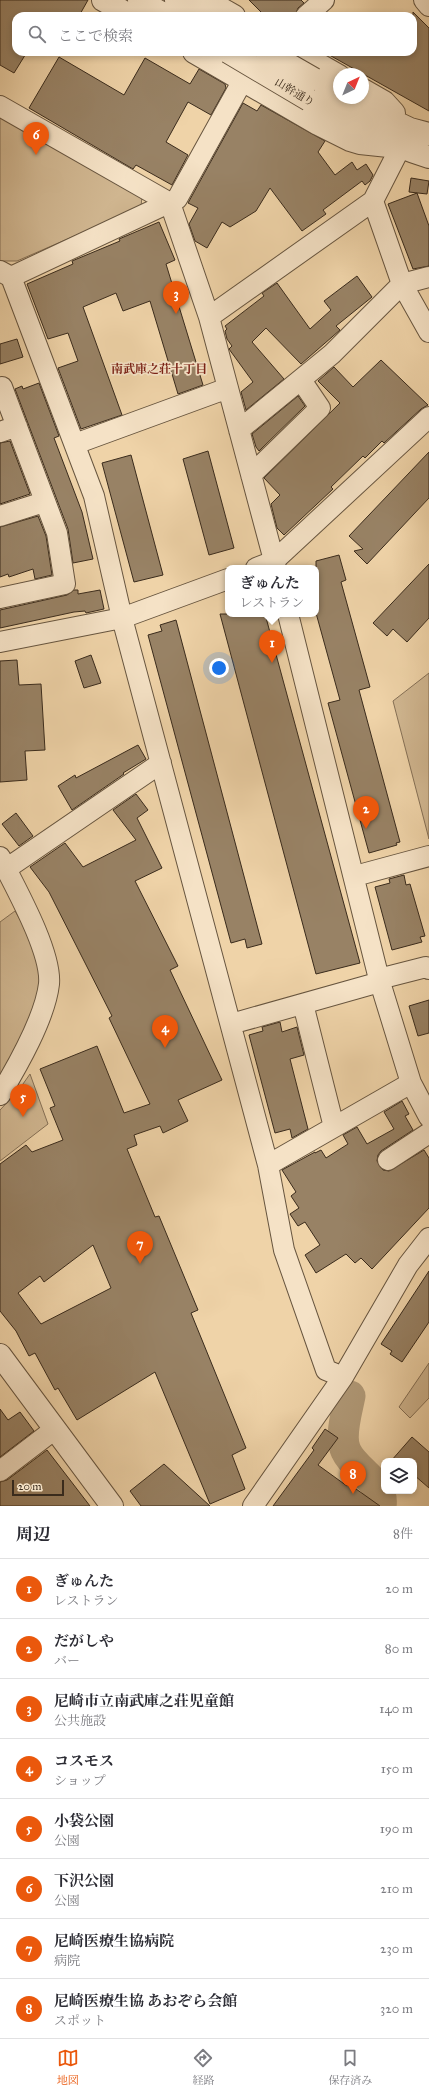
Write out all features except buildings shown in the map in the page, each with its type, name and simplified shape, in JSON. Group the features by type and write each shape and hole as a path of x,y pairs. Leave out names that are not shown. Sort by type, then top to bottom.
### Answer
{"street":[{"path":"103,0 124,12"},
{"path":"139,0 160,12"},
{"path":"176,0 197,12"},
{"path":"206,0 227,12"},
{"path":"310,12 324,0"},
{"path":"424,0 429,6"},
{"path":"201,56 318,124 350,140 360,144 399,148 373,201 209,316"},
{"name":"山幹通り","path":"237,56 312,90 333,93"},
{"path":"264,56 243,80 177,199 6,274 75,444 94,496 122,618 268,1165 284,1250 326,1370 343,1377"},
{"name":"山幹通り","path":"273,56 364,132 399,148 429,157"},
{"path":"304,56 333,73"},
{"path":"369,93 384,102 420,132"},
{"path":"358,104 420,132"},
{"path":"0,106 170,203 209,316 251,475 269,565"},
{"path":"373,201 402,284 429,332"},
{"path":"239,430 332,354 402,284 429,277"},
{"path":"251,475 320,408 301,380"},
{"path":"0,388 2,387 9,429 57,533 65,584 0,598"},
{"path":"75,444 228,388"},
{"path":"270,565 429,417"},
{"path":"0,516 44,502"},
{"path":"0,642 122,618 225,580"},
{"path":"289,617 355,876 380,981 411,1083 429,1117"},
{"path":"0,1095 17,1066 36,1024 45,1001 49,983 47,962 41,944 3,863 161,763"},
{"path":"355,876 429,856"},
{"path":"231,1024 380,981 428,965"},
{"path":"303,1004 334,1127"},
{"path":"268,1165 411,1083"},
{"path":"388,1160 429,1133"},
{"path":"253,1506 343,1377 408,1265 429,1238"},
{"path":"0,1355 112,1506"},
{"path":"0,1471 55,1429"}],"shaded area":[{"path":"0,115 142,196 141,207 17,261 0,261"},
{"path":"429,673 429,839 393,701"},
{"path":"15,911 33,942 42,964 41,991 32,1019 0,1075 0,922"},
{"path":"30,1074 48,1124 0,1161 0,1110 18,1091"},
{"path":"429,1363 429,1398 410,1418 399,1407"}],"waterway":[{"path":"350,1396 343,1431 344,1445 350,1458 374,1483 381,1498 381,1506"}],"place":[{"name":"下沢公園","path":"36,155"},
{"name":"尼崎市立南武庫之荘児童館","path":"176,314"},
{"name":"ぎゅんた","path":"272,663"},
{"name":"だがしや","path":"366,829"},
{"name":"コスモス","path":"165,1048"},
{"name":"小袋公園","path":"23,1117"},
{"name":"尼崎医療生協病院","path":"140,1264"},
{"name":"尼崎医療生協 あおぞら会館","path":"353,1494"}],"district":[{"name":"南武庫之荘十丁目","path":"159,369"}]}
